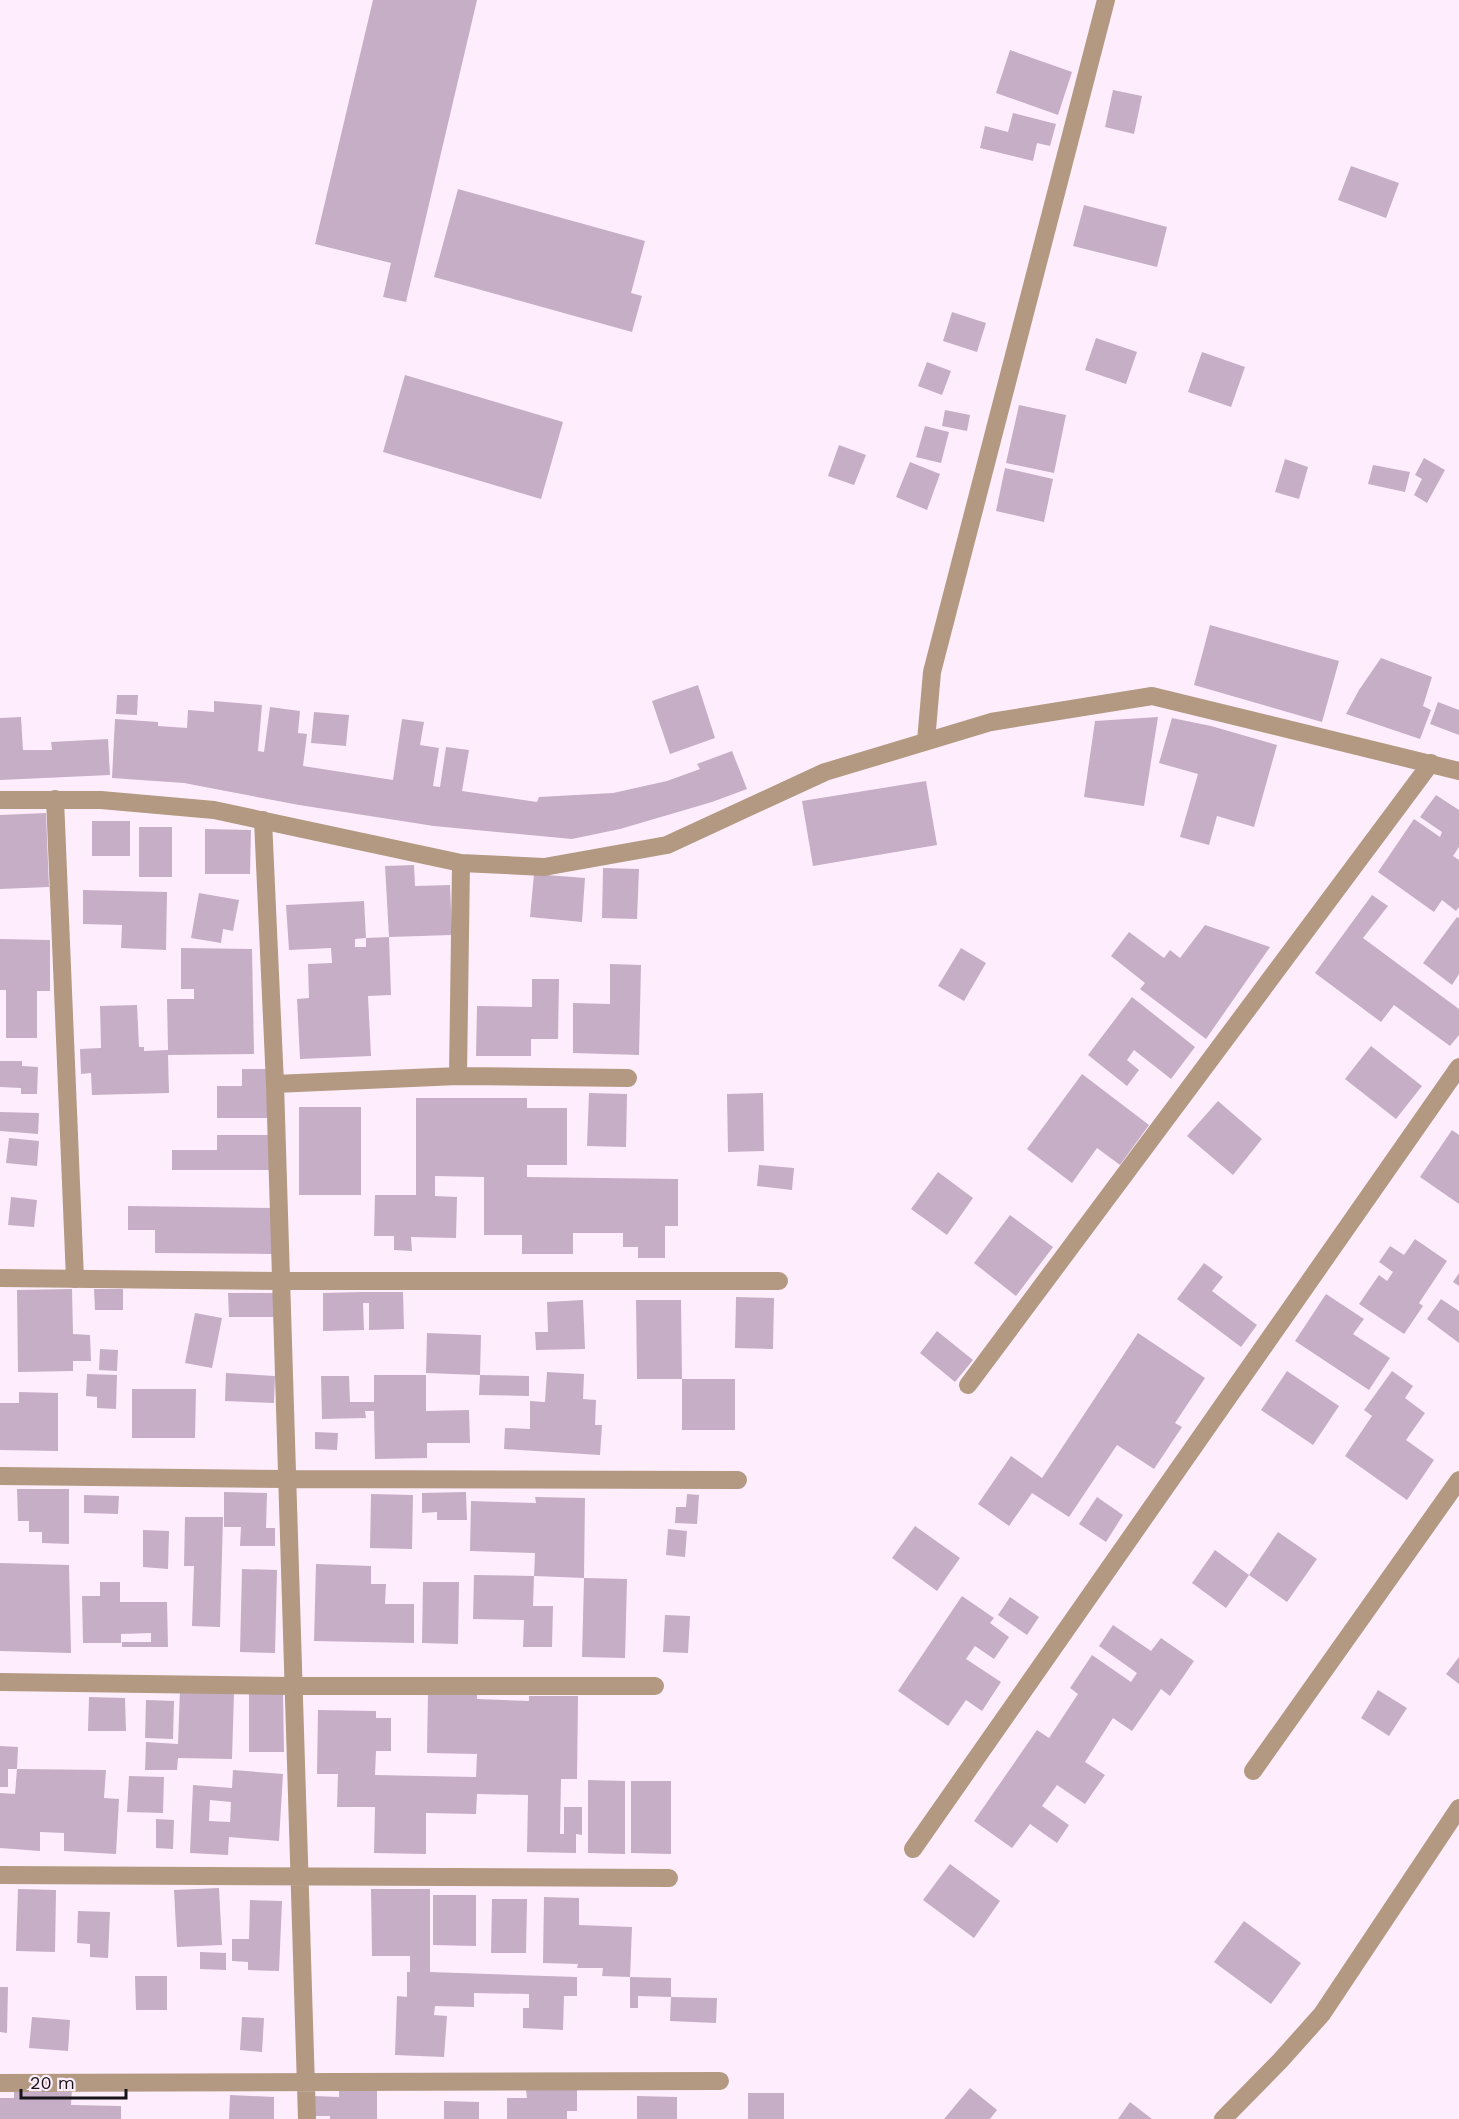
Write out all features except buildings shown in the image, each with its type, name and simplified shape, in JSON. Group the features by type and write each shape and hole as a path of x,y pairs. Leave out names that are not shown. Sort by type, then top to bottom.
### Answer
{"street":[{"path":"926,741 932,672 1106,0"},
{"path":"0,800 101,800 214,810 461,863 544,867 667,845 825,772 992,722 1152,696 1431,762 1459,771"},
{"path":"968,1385 1431,762"},
{"path":"55,799 75,1279"},
{"path":"263,820 275,1084 307,2119"},
{"path":"458,1076 461,863"},
{"path":"913,1849 1459,1067"},
{"path":"275,1084 458,1076 628,1078"},
{"path":"0,1278 281,1281 779,1281"},
{"path":"0,1476 738,1480"},
{"path":"1253,1771 1459,1480"},
{"path":"0,1682 294,1686 655,1686"},
{"path":"1223,2119 1322,2014 1459,1808"},
{"path":"0,1875 669,1878"},
{"path":"0,2083 720,2081"}]}
